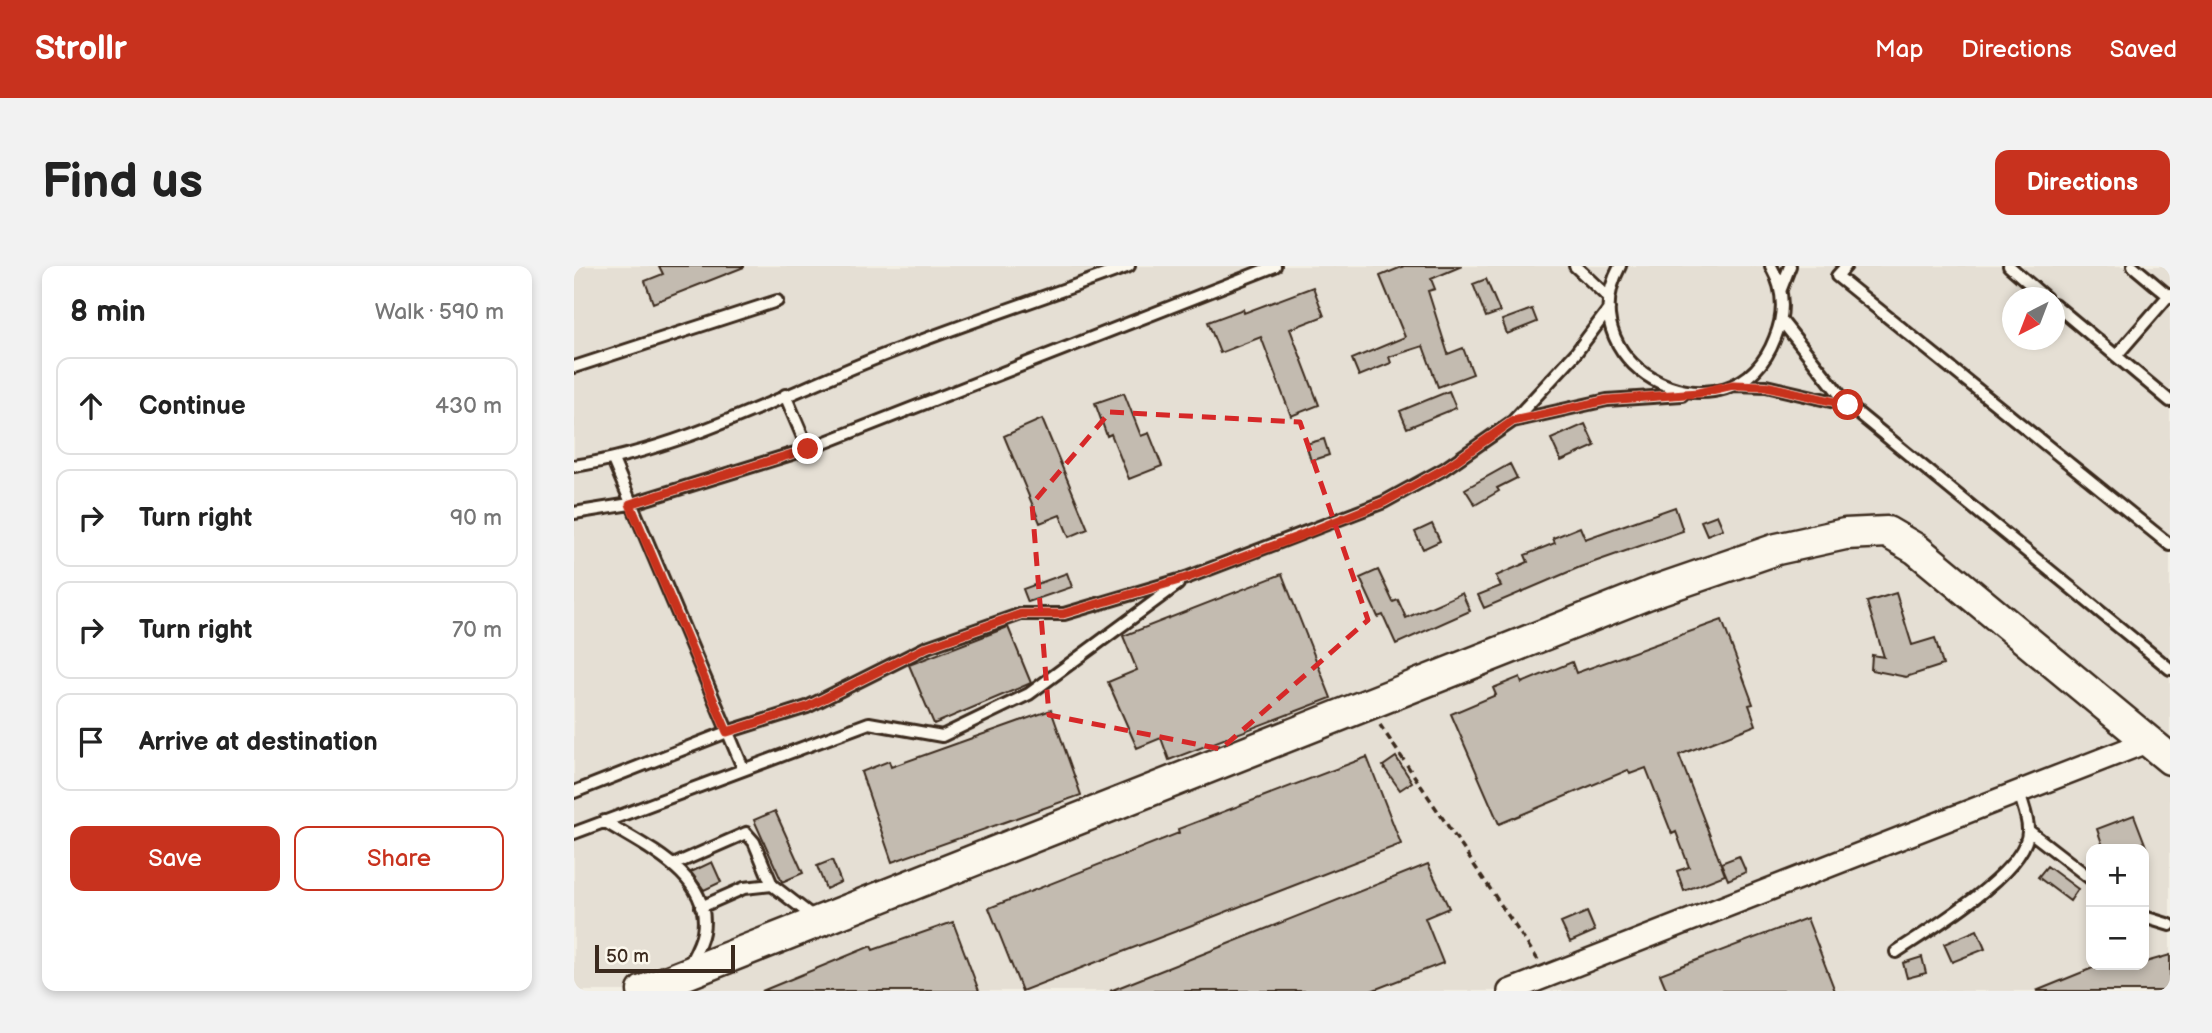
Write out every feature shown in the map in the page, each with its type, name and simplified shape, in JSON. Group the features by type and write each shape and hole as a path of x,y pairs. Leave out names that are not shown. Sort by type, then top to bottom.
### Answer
{"main road":[{"path":"643,991 1653,592 1777,549 1845,534 1887,532 1916,549 2160,750"}],"street":[{"path":"1508,991 2018,792 2160,750"}],"lane":[{"path":"574,466 612,460 676,440 889,352 1129,266"},
{"path":"574,513 630,504 808,449 1275,266"},
{"path":"1575,266 1609,304 1615,336 1636,369 1671,389 1698,393"},
{"path":"574,792 727,732 807,707 927,647 1021,614 1063,614 1186,578 1384,502 1444,469 1513,421 1575,354 1609,304 1620,266"},
{"path":"1771,266 1781,289"},
{"path":"1733,385 1754,370 1770,350 1781,320 1781,289 1790,266"},
{"path":"1846,266 1837,276 2170,545"},
{"path":"2009,266 2033,287"},
{"path":"2116,356 2169,295 2133,266"},
{"path":"574,367 777,301"},
{"path":"2065,313 2170,401"},
{"path":"1781,320 1848,405 2170,669"},
{"path":"1513,421 1607,400 1698,393 1733,385 1766,386 1848,405"},
{"path":"785,396 808,449"},
{"path":"612,460 743,768"},
{"path":"574,833 869,723 942,736 1029,694 1186,578"},
{"path":"2018,792 2029,831 2086,875"},
{"path":"604,821 673,865 697,891 703,932 686,973"},
{"path":"1896,952 1985,893 2021,850 2029,831"},
{"path":"673,865 746,833 754,842 772,885 818,921"},
{"path":"701,907 744,888 772,885"},
{"path":"2149,919 2170,925"}],"path":[{"path":"1367,706 1548,975"}],"highlighted area":[{"path":"1110,412 1300,422 1368,620 1221,749 1049,715 1032,504"}],"shaded area":[{"path":"574,266 2170,266 2170,991 574,991"}],"building":[{"path":"659,266 744,267 653,303 645,281 663,274"},
{"path":"1404,266 1462,266 1431,279 1435,289 1428,291 1448,354 1463,348 1473,374 1438,387 1423,346 1389,357 1391,363 1359,376 1352,359 1405,337 1380,276"},
{"path":"1486,279 1500,312 1486,317 1473,284"},
{"path":"1313,287 1324,316 1290,329 1319,405 1291,416 1261,337 1220,353 1208,322 1243,309 1244,313"},
{"path":"1532,309 1537,322 1507,334 1502,320"},
{"path":"1449,391 1456,408 1407,428 1400,411"},
{"path":"1124,393 1141,436 1149,433 1162,466 1129,479 1111,434 1107,436 1095,403"},
{"path":"1042,419 1088,529 1069,537 1060,515 1040,523 1004,436"},
{"path":"1585,424 1595,446 1561,461 1551,439"},
{"path":"1324,439 1329,455 1311,461 1306,444"},
{"path":"1510,464 1517,478 1497,488 1499,491 1475,505 1465,489"},
{"path":"1675,507 1683,531 1580,567 1484,608 1478,595 1501,586 1496,576 1528,562 1525,555 1555,543 1553,538 1580,527 1585,539"},
{"path":"1717,515 1723,529 1707,535 1701,521"},
{"path":"1432,524 1440,541 1423,549 1415,532"},
{"path":"1378,570 1393,602 1398,600 1406,618 1462,593 1470,611 1396,644 1383,615 1378,617 1360,578"},
{"path":"1067,573 1072,587 1028,602 1023,589"},
{"path":"1282,574 1331,698 1169,760 1161,738 1137,748 1108,682 1137,670 1123,636"},
{"path":"1896,593 1912,645 1935,638 1943,665 1906,677 1871,670 1872,655 1884,657 1867,602"},
{"path":"1722,620 1753,704 1749,705 1756,725 1679,755 1725,875 1684,891 1677,871 1689,867 1676,832 1672,834 1646,768 1630,774 1628,770 1499,824 1451,714 1496,695 1493,688 1520,677 1522,683 1572,662 1576,673"},
{"path":"1008,627 1031,683 934,724 909,665"},
{"path":"1051,710 1081,795 892,862 861,772 889,761 891,767"},
{"path":"1367,757 1401,844 1022,991 989,908 1179,833 1178,829"},
{"path":"1396,757 1412,782 1400,790 1383,766"},
{"path":"775,811 803,873 782,882 754,820"},
{"path":"2134,815 2145,844 2102,844 2097,829"},
{"path":"1739,856 1746,872 1728,880 1721,863"},
{"path":"832,860 841,882 826,889 817,866"},
{"path":"712,862 721,882 704,890 691,872"},
{"path":"1428,864 1449,908 1425,918 1443,963 1371,991 1110,991"},
{"path":"2047,866 2078,889 2070,901 2038,877"},
{"path":"1587,912 1595,931 1570,942 1561,923"},
{"path":"1807,918 1835,991 1667,991 1660,974"},
{"path":"953,922 979,991 762,991 871,946 873,950"},
{"path":"1977,930 1985,949 1952,962 1944,944"},
{"path":"2170,955 2170,991 2036,991 2088,970 2149,970 2149,961"},
{"path":"1922,957 1926,973 1907,978 1903,963"}],"route":[{"path":"808,449 630,504 727,732 807,707 927,647 1021,614 1063,614 1186,578 1297,537 1384,502 1444,469 1513,421 1564,407 1607,400 1716,391 1733,385 1766,386 1848,405"}]}
